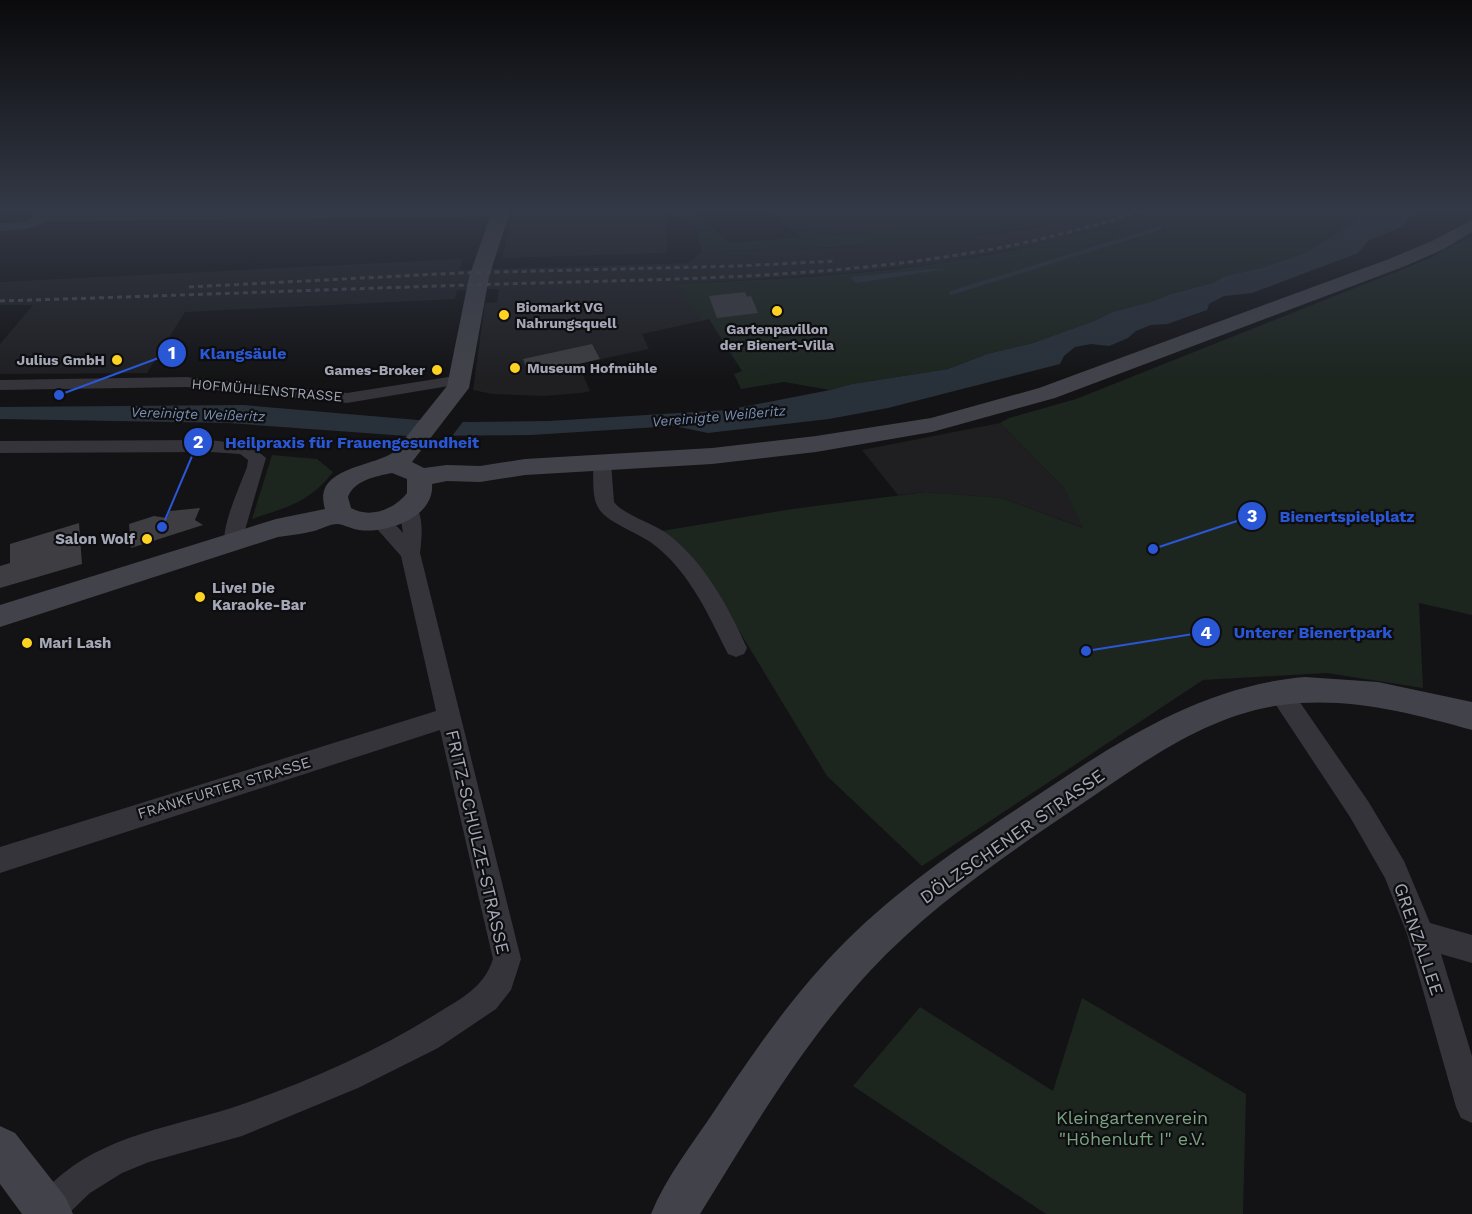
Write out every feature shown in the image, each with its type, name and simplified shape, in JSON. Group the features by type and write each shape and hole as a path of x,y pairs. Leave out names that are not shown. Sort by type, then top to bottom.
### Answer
{"main road":[{"path":"338,506 350,519 363,522 380,521 412,475 454,397 482,268"},
{"path":"0,616 234,535 313,522 338,506 348,479 376,466 450,486 480,474 525,467 744,453 958,419 1047,393 1384,268"},
{"name":"DÖLZSCHENER STRASSE","path":"674,1214 740,1110 783,1048 857,957 889,926 946,879 1137,748 1221,707 1280,692 1331,689 1421,702 1472,716"},
{"path":"0,1148 48,1213"}],"street":[{"name":"HOFMÜHLENSTRASSE","path":"0,386 186,382 347,398 454,397"},
{"path":"0,447 178,445 244,449 257,458 234,535"},
{"path":"602,463 605,504 610,510 665,542 683,562 724,622 736,648"},
{"name":"FRITZ-SCHULZE-STRASSE","path":"48,1213 78,1181 111,1161 149,1146 242,1120 347,1077 427,1037 486,999 501,980 507,958 410,553 413,528 412,475"},
{"name":"FRITZ-SCHULZE-STRASSE","path":"380,521 410,553"},
{"name":"GRENZALLEE","path":"1280,692 1371,829 1395,870 1421,934 1472,1107"},
{"name":"FRANKFURTER STRASSE","path":"0,860 449,717"},
{"path":"1421,934 1472,949"}],"shaded area":[{"path":"288,268 460,268 460,270 536,268 896,268 678,284 701,321 642,334 649,349 578,364 590,391 581,393 544,396 492,394 473,390 485,303 497,302 499,289 457,290 455,299 185,312 147,373 0,374 0,344 33,305 0,305 0,282"},
{"path":"1000,423 1064,488 1084,528 1002,498 926,492 898,495 862,450"}],"green space":[{"path":"902,268 1263,268 1225,276 1213,283 1112,312 1094,321 1033,343 987,354 948,369 852,384 830,390 784,382 741,389 734,374 742,371 709,319 701,321 677,284"},
{"path":"1406,268 1472,268 1472,615 1419,603 1423,688 1327,673 1203,680 922,866 827,776 738,629 662,531 792,509 926,492 1002,498 1083,528 1064,488 1000,423 1009,418 1076,399"},
{"path":"272,455 317,459 333,472 315,491 297,503 252,519"},
{"name":"Kleingartenverein \"Höhenluft I\" e.V.","path":"1082,998 1246,1094 1243,1214 1046,1214 853,1086 920,1007 1053,1091"}],"water":[{"name":"Vereinigte Weißeritz","path":"1262,268 1319,268 1252,293 1224,296 1209,304 1207,310 1167,324 1151,325 1109,346 1091,344 1075,347 1064,356 1060,364 888,408 829,419 708,433 674,426 531,435 407,436 228,423 0,419 0,407 243,405 418,420 470,422 549,421 727,410 852,384 948,369 987,354 1033,343 1094,321 1112,312 1213,283 1225,276"},
{"path":"946,269 856,283 850,277"}],"pier":[{"path":"423,417 465,419 449,440 407,439"}],"building":[{"path":"745,292 747,297 751,296 758,313 717,318 709,296"},
{"path":"592,344 600,359 529,375 523,359"},
{"path":"200,508 195,520 203,525 131,548 129,524 154,516 167,518 170,511"},
{"path":"79,523 82,564 0,588 0,566 10,563 10,544"}],"waterway":[{"path":"951,293 1032,268"}],"railway":[{"path":"189,287 458,273 672,268"},
{"path":"0,301 685,279 859,268"}],"place":[{"name":"Gartenpavillon der Bienert-Villa","path":"777,311"},
{"name":"Biomarkt VG Nahrungsquell","path":"504,315"},
{"name":"Julius GmbH","path":"117,360"},
{"name":"Museum Hofmühle","path":"515,368"},
{"name":"Games-Broker","path":"437,370"},
{"name":"Klangsäule","path":"59,395"},
{"name":"Heilpraxis für Frauengesundheit","path":"162,527"},
{"name":"Salon Wolf","path":"147,539"},
{"name":"Bienertspielplatz","path":"1153,549"},
{"name":"Live! Die Karaoke-Bar","path":"200,597"},
{"name":"Mari Lash","path":"27,643"},
{"name":"Unterer Bienertpark","path":"1086,651"}]}
